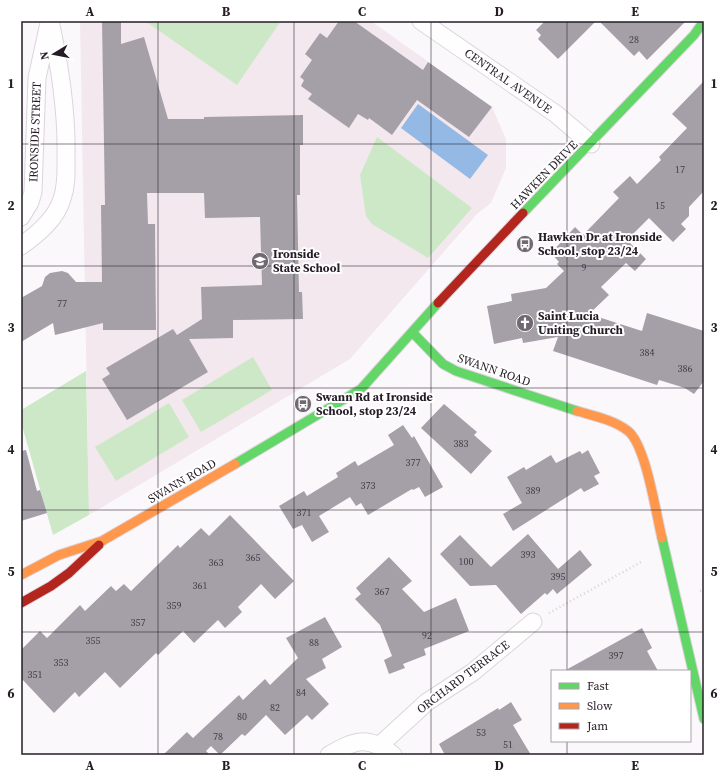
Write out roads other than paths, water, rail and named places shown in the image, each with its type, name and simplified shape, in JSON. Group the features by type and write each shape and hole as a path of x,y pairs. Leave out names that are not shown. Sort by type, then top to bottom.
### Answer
{"main road":[{"name":"HAWKEN DRIVE","path":"412,332 476,261 591,144 694,35 704,21"},
{"name":"HAWKEN DRIVE","path":"694,35 704,31"},
{"name":"SWANN ROAD","path":"21,575 59,555 102,541 343,401 361,389 376,374 412,332 443,364 456,371 611,422 624,427 633,434 643,457 704,719"},
{"name":"SWANN ROAD","path":"21,603 52,586 102,541"}],"street":[{"name":"IRONSIDE STREET","path":"21,216 30,202 33,192 37,78 50,21"},
{"name":"IRONSIDE STREET","path":"21,246 43,228 54,214 62,199 64,189 66,136 64,102 59,63 50,21"},
{"name":"CENTRAL AVENUE","path":"421,21 556,114 591,144"},
{"name":"ORCHARD TERRACE","path":"329,755 352,743 365,742 386,750 427,702 473,672 533,622"}],"water":[{"path":"418,104 488,155 470,179 401,128"}],"place":[{"name":"Hawken Dr at Ironside School, stop 23/24","path":"525,244"},
{"name":"Ironside State School","path":"260,261"},
{"name":"Saint Lucia Uniting Church","path":"525,323"},
{"name":"Swann Rd at Ironside School, stop 23/24","path":"303,404"}]}
